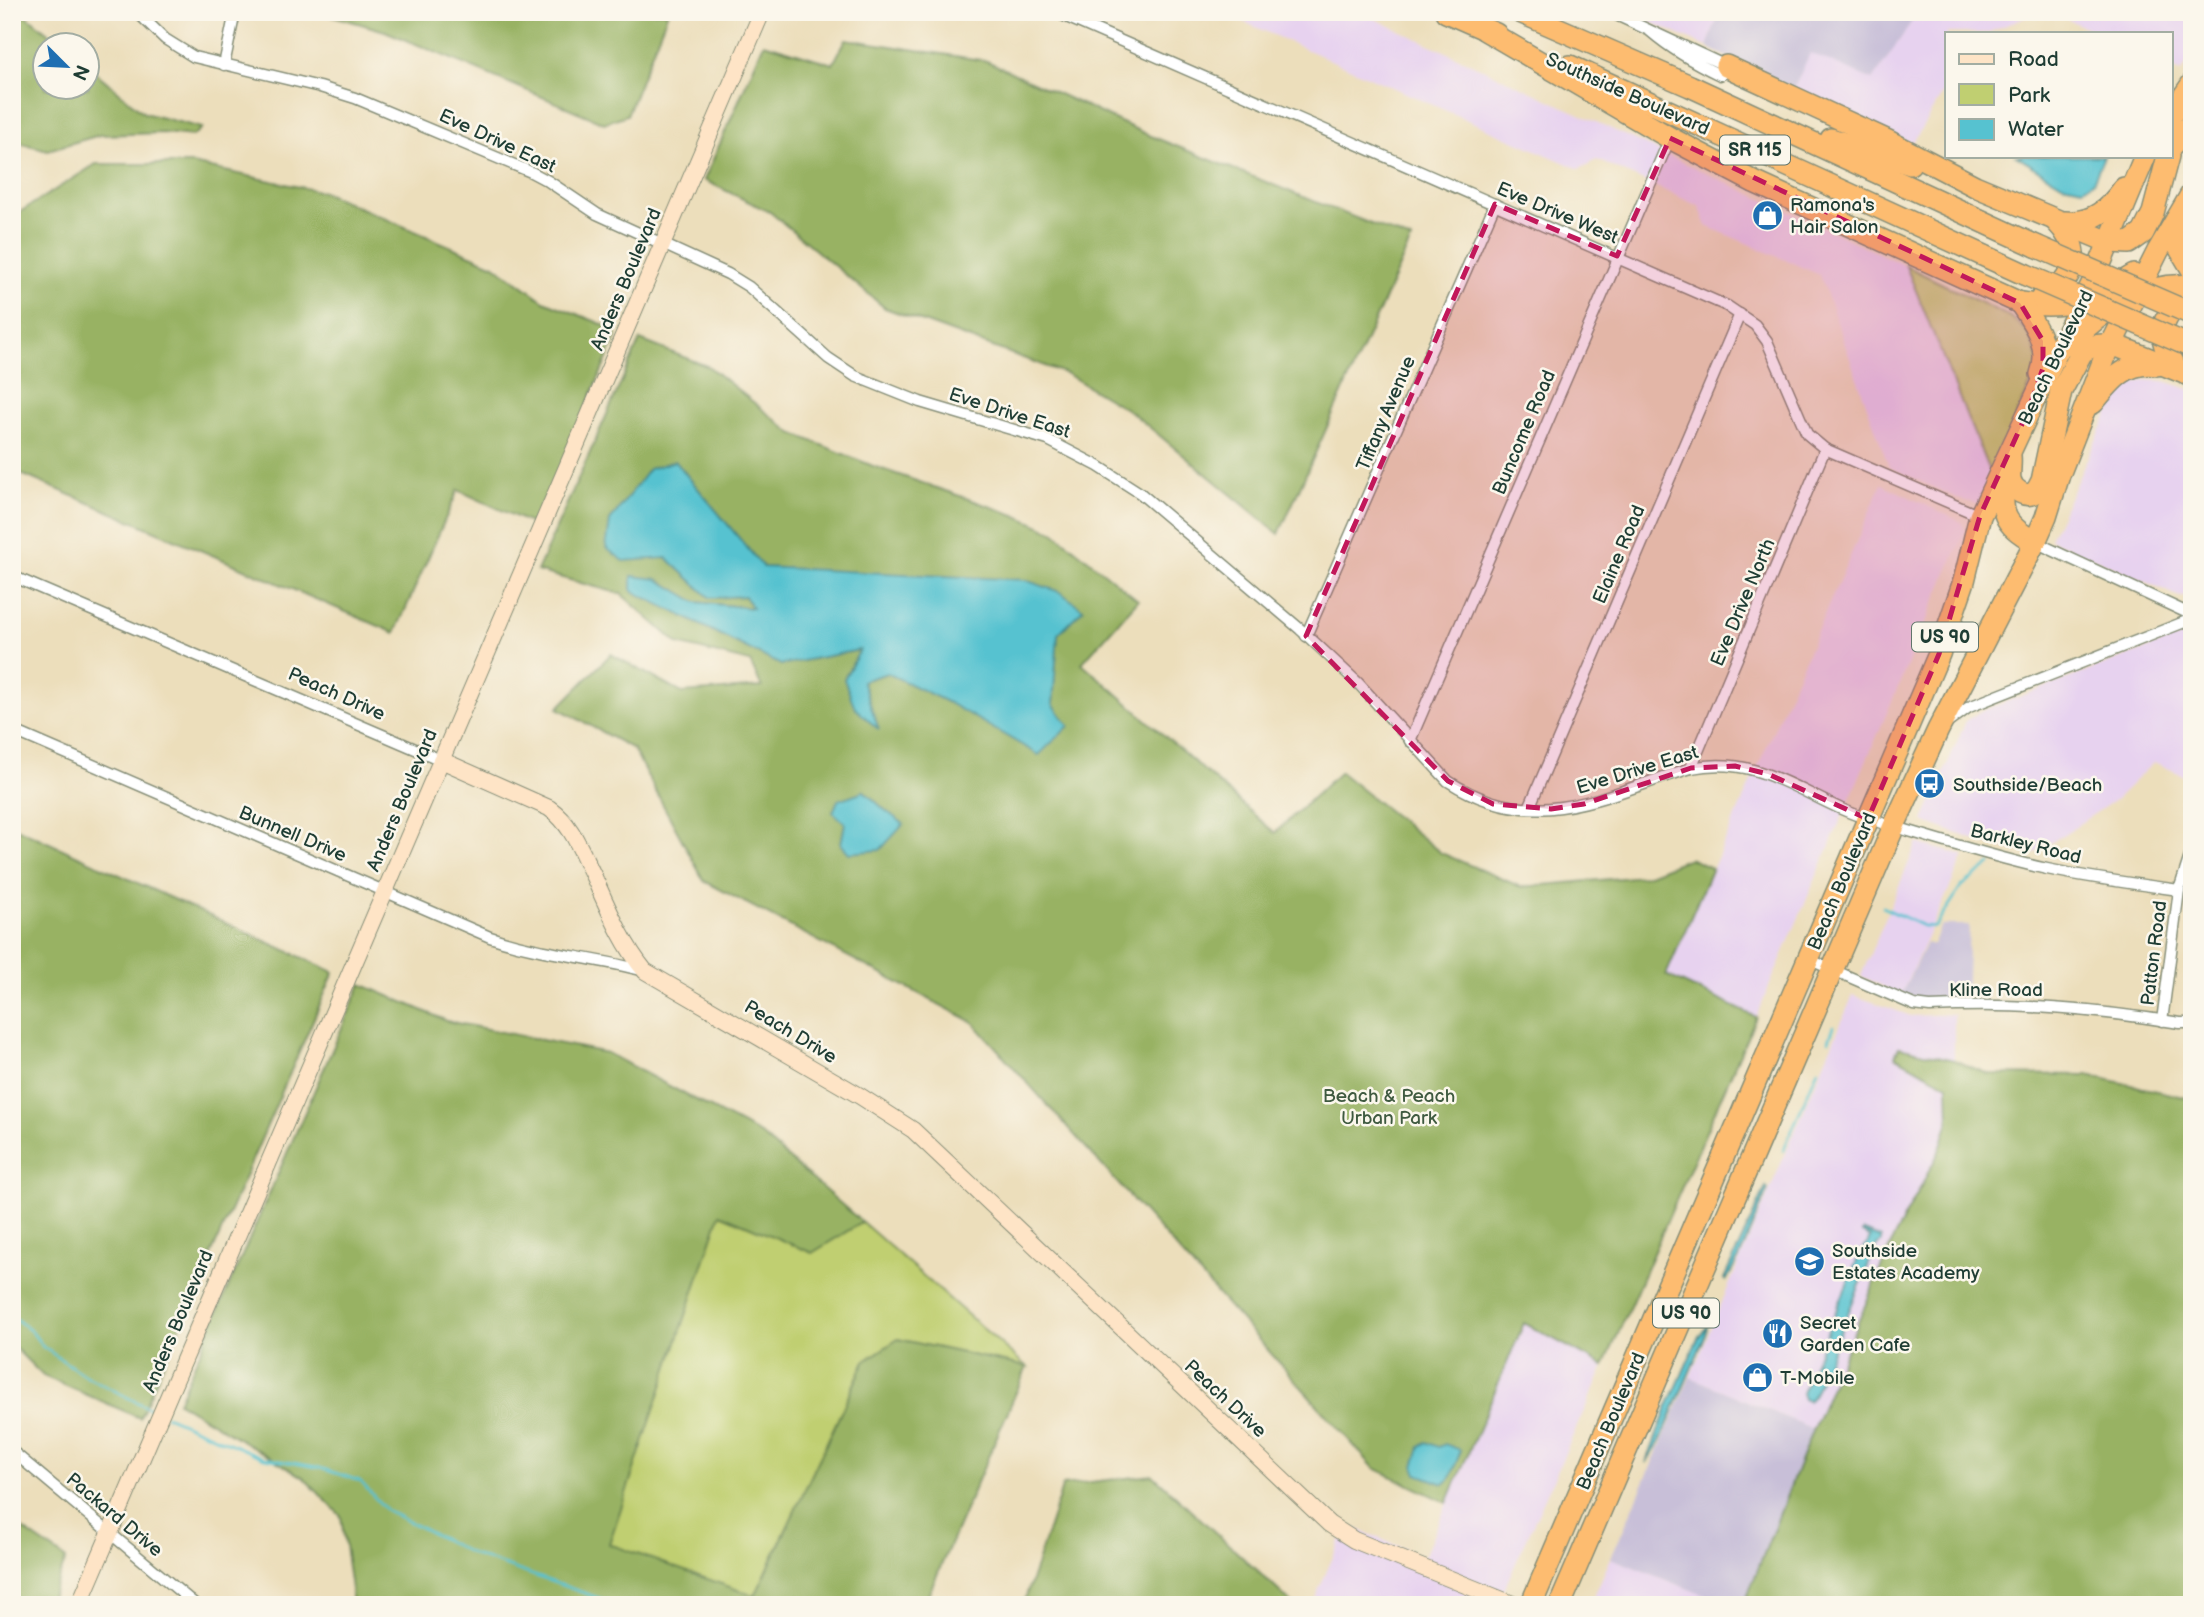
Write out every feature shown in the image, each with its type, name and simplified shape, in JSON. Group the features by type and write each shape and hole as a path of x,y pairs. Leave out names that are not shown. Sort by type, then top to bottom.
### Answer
{"highway":[{"name":"Southside Boulevard","path":"1447,12 1616,86 2024,274 2192,347"},
{"name":"Southside Boulevard","path":"1520,12 2192,314"},
{"path":"1485,30 1670,138 1754,182 2020,303 2055,307 2083,301 2125,280 2152,261"},
{"path":"1726,66 1888,141 1975,186 2109,242 2129,243 2143,233 2154,212 2168,158"},
{"path":"2172,114 2192,84"},
{"path":"1736,107 1975,186"},
{"path":"2172,145 2179,132 2192,128"},
{"path":"2056,221 2079,222 2100,214 2113,203 2144,158"},
{"name":"Beach Boulevard","path":"1531,1605 1938,654 1964,581 1980,516 2083,301 2144,158"},
{"name":"US 90","path":"1560,1605 1894,826 1938,730 2035,542 2081,417 2134,297 2191,193"},
{"path":"2177,218 2177,244 2192,269"},
{"path":"2020,303 2053,292 2061,286 2072,268 2074,258 2070,239 2056,221"},
{"path":"2052,362 2086,326 2112,308 2157,288 2192,286"},
{"path":"2184,373 2165,349 2163,328 2172,309 2192,296"},
{"path":"2020,303 2037,327 2043,341 2043,368 2028,411"},
{"path":"2007,456 2010,481 2015,489 2030,495 2036,491 2042,481 2061,391 2082,352 2093,346 2112,344 2184,373"},
{"path":"2081,417 2115,376 2127,368 2147,363 2184,373"},
{"path":"2007,456 2002,500 2005,517 2016,531 2035,542"}],"street":[{"name":"Eve Drive East","path":"137,12 165,39 194,57 355,98 531,172 597,214 749,286 828,358 855,376 920,402 1048,440 1098,466 1161,510 1306,636 1358,683 1448,781 1464,791 1493,804 1551,809 1584,804 1691,768 1720,765 1753,769 1868,819"},
{"path":"224,65 235,12"},
{"name":"Anders Boulevard","path":"79,1605 762,12"},
{"name":"Eve Drive West","path":"1055,12 1727,306 1755,325 1767,341 1807,434 1825,449 1980,516"},
{"path":"1610,12 1726,66"},
{"name":"Buncome Road","path":"1410,741 1670,138"},
{"name":"Tiffany Avenue","path":"1306,636 1495,204"},
{"name":"Elaine Road","path":"1529,808 1740,314"},
{"name":"Eve Drive North","path":"1691,768 1825,449"},
{"path":"2035,542 2192,617"},
{"name":"Peach Drive","path":"12,576 441,760 549,808 561,816 626,944 645,971 860,1096 913,1130 1329,1524 1354,1540 1516,1605"},
{"path":"1938,730 1969,706 2192,617"},
{"name":"Bunnell Drive","path":"12,730 511,944 609,961 645,971"},
{"name":"Barkley Road","path":"1868,819 2037,867 2179,890"},
{"name":"Patton Road","path":"2162,1020 2179,890 2192,850"},
{"name":"Kline Road","path":"1808,959 1914,1005 2037,1006 2192,1023"},
{"path":"1670,1281 1694,1292"},
{"name":"Packard Drive","path":"12,1451 196,1605"}],"highlighted area":[{"path":"1670,138 2020,303 2043,341 2043,368 2028,411 1980,516 1939,654 1868,819 1768,774 1735,766 1691,768 1584,804 1551,809 1493,804 1448,781 1306,636 1495,204 1617,256"}],"shaded area":[{"path":"1221,12 1360,12 1906,266 1991,476 1979,504 1961,500 1889,467 1820,275 1707,226 1699,206 1597,160 1579,169"},
{"path":"1627,12 1720,12 1707,47"},
{"path":"1720,12 1918,12 1873,80 1810,53 1793,90 1707,47"},
{"path":"1918,12 2038,12 1989,32 1945,32 1945,89 1912,144 1793,90 1810,52 1873,80"},
{"path":"2049,12 2192,12 2192,56 2181,73 2172,68 2172,32 2098,32"},
{"path":"2144,380 2164,381 2192,390 2192,593 2180,597 2050,539 2118,393 2129,385"},
{"path":"1882,484 1961,522 1965,531 1756,1017 1666,975"},
{"path":"2192,632 2192,779 2154,762 2115,800 2034,854 1983,843 1923,821 1966,721 1979,712"},
{"path":"1917,843 1964,856 1901,995 1861,976"},
{"path":"1941,925 1969,925 1966,1001 1925,1002 1901,995 1926,943 1933,945"},
{"path":"1853,995 1911,1016 1954,1014 1954,1060 1895,1056 1948,1085 1949,1122 1938,1154 1894,1237 1813,1429 1690,1377"},
{"path":"1524,1323 1604,1366 1497,1605 1312,1605 1347,1525 1424,1557"},
{"path":"1690,1377 1813,1429 1744,1605 1729,1605 1611,1558"},
{"path":"1611,1558 1729,1605 1590,1605"}],"green space":[{"path":"12,12 22,12 47,32 32,32 32,102 102,102 102,78 144,113 202,128 193,136 163,133 100,135 48,150 12,141"},
{"path":"320,12 668,12 627,115 604,123 385,31"},
{"path":"846,39 987,61 1146,134 1411,240 1279,534 1131,412 1067,374 885,308 770,212 704,180 764,43 833,64"},
{"path":"96,164 192,164 323,192 494,265 544,301 602,324 617,335 536,526 458,490 395,633 12,470 12,217"},
{"path":"1906,266 2010,317 2028,332 2040,363 1991,476"},
{"name":"Beach & Peach Urban Park","path":"640,340 709,367 792,433 873,466 1015,515 1054,532 1138,600 1082,663 1275,833 1340,772 1441,853 1521,887 1644,876 1689,858 1712,868 1666,975 1756,1017 1604,1366 1524,1323 1447,1503 1374,1468 973,1022 704,881 633,749 558,708 611,654 682,693 762,687 750,662 678,644 621,594 537,571","holes":["675,461 763,567 871,574 1083,609 1058,634 1053,704 949,703 888,673 862,681 878,727 844,679 860,650 781,665 632,591 657,579 696,602 752,608 745,596 710,598 667,558 610,521 649,469","864,791 886,811 841,844 845,823"]},
{"path":"12,826 334,972 140,1418 43,1376 12,1345"},
{"path":"361,984 447,1021 607,1053 760,1134 862,1222 812,1253 720,1214 609,1544 755,1596 865,1361 898,1339 1027,1367 924,1605 351,1605 341,1516 303,1477 178,1402"},
{"path":"1899,1047 1954,1060 1988,1074 2088,1075 2192,1099 2192,1605 1744,1605 1813,1429 1894,1237 1938,1154 1949,1122 1948,1085 1895,1056"},
{"path":"720,1214 812,1253 862,1222 1027,1367 898,1339 865,1361 755,1597 608,1544"},
{"path":"1153,1475 1294,1605 1023,1605 1063,1485"},
{"path":"12,1522 66,1559 48,1605 12,1605"}],"water":[{"path":"2019,158 2103,158 2093,182 2083,188 2062,184"},
{"path":"675,461 763,567 1025,580 1060,592 1083,609 1058,634 1053,704 1069,726 1039,755 949,703 887,673 862,681 879,730 855,708 844,679 860,650 781,665 632,591 632,576 657,579 696,602 752,608 745,596 710,598 667,558 624,561 606,548 610,521 649,469"},
{"path":"864,791 904,824 880,850 849,853 841,844 845,823 833,812 838,800"},
{"path":"1766,1187 1768,1189 1739,1258 1726,1281 1724,1279"},
{"path":"1863,1231 1881,1238 1881,1242 1876,1247 1813,1396 1808,1401 1802,1393 1861,1251 1870,1237 1862,1233"},
{"path":"1707,1327 1661,1439 1646,1464 1699,1336"},
{"path":"1426,1442 1439,1447 1445,1444 1461,1450 1450,1479 1444,1484 1417,1474 1414,1466 1420,1447"}],"waterway":[{"path":"1882,907 1923,926 1935,927 1962,886 1991,864"},
{"path":"1829,1040 1834,1026"},
{"path":"1783,1151 1818,1069"},
{"path":"12,1316 32,1332 43,1347 84,1375 156,1412"},
{"path":"166,1416 264,1458 317,1467 360,1481 386,1510 474,1555 619,1605"}],"place":[{"name":"Ramona's Hair Salon","path":"1767,215"},
{"name":"Southside/Beach","path":"1930,784"},
{"name":"Southside Estates Academy","path":"1809,1261"},
{"name":"Secret Garden Cafe","path":"1777,1333"},
{"name":"T-Mobile","path":"1757,1377"}]}
